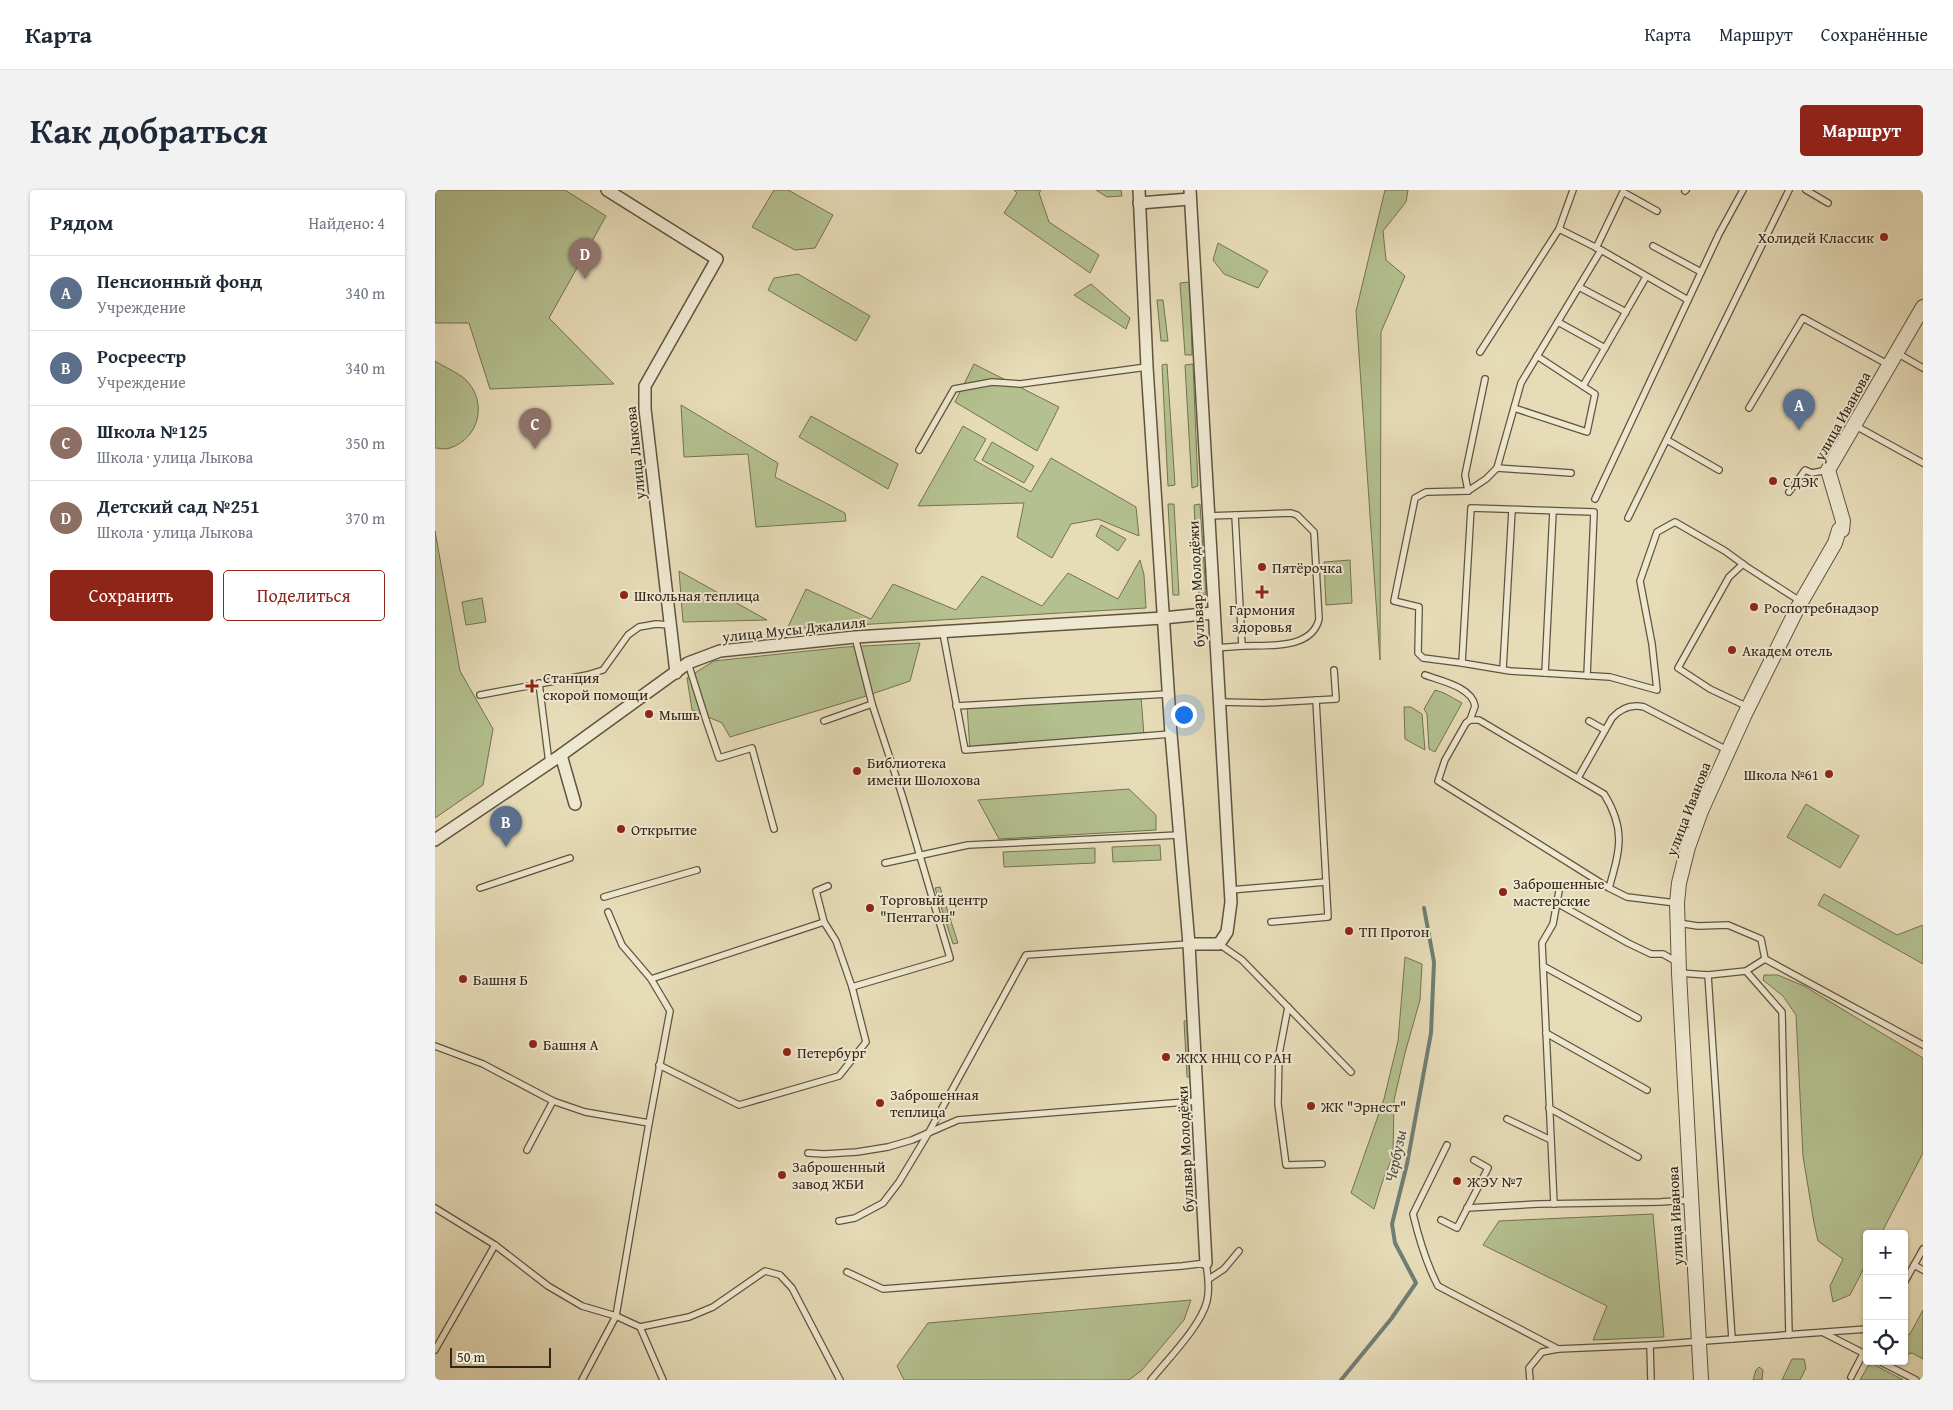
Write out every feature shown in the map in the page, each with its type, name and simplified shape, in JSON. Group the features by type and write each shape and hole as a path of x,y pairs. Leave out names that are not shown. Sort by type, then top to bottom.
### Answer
{"street":[{"name":"улица Лыкова","path":"607,190 717,259 645,386 645,409 676,673"},
{"name":"бульвар Молодёжи","path":"1139,190 1147,367 1168,694 1189,944 1206,1263"},
{"name":"бульвар Молодёжи","path":"1190,194 1207,516 1231,902 1227,932 1219,944"},
{"path":"1139,202 1190,194"},
{"name":"улица Иванова","path":"1701,1380 1679,968 1677,903 1679,882 1688,847 1701,811 1748,707 1801,602 1835,543 1839,530 1842,530 1841,516 1828,470 1923,307"},
{"name":"улица Мусы Джалиля","path":"435,840 561,755 689,663 719,652 855,637 943,633 1213,613"},
{"path":"561,755 575,804"},
{"path":"1189,944 1219,944"}],"lane":[{"path":"1480,352 1559,229 1573,190"},
{"path":"1595,499 1687,300 1743,190"},
{"path":"1628,518 1789,190"},
{"path":"1806,190 1828,203"},
{"path":"1657,212 1623,192 1599,249 1521,383 1497,468 1468,491 1426,492 1415,498 1394,602 1419,607 1418,653 1423,658 1503,669 1611,677 1657,690 1652,644 1640,581 1657,532 1675,522 1725,551 1801,602"},
{"path":"1559,229 1599,249 1687,300"},
{"path":"1653,246 1701,272"},
{"path":"1583,386 1647,276"},
{"path":"1579,286 1626,312"},
{"path":"1749,408 1803,318 1893,359 1923,368"},
{"path":"1558,322 1605,348"},
{"path":"1514,408 1587,432 1595,394 1537,356"},
{"path":"919,450 954,389 992,382 1019,384 1147,367"},
{"path":"1468,491 1465,475 1485,379"},
{"path":"1854,425 1923,463"},
{"path":"1667,440 1719,470"},
{"path":"1497,468 1571,472"},
{"path":"1789,492 1805,470 1812,473 1828,470"},
{"path":"1462,663 1471,508 1594,512 1587,676"},
{"path":"1503,669 1512,510"},
{"path":"1545,673 1553,511"},
{"path":"1207,516 1291,513 1314,532 1318,546 1319,619 1316,628 1295,643 1215,648"},
{"path":"1235,515 1243,646"},
{"path":"1303,521 1311,521"},
{"path":"1743,564 1729,578 1678,668 1710,689 1748,707"},
{"path":"481,695 587,675 603,670 629,635 639,627 656,624 670,625"},
{"path":"943,633 965,750 1171,734"},
{"path":"852,987 950,958 920,854 872,704 855,637"},
{"path":"689,663 705,720 719,758 752,748 774,829"},
{"path":"1219,702 1264,703 1337,699 1334,670"},
{"path":"1425,675 1471,695 1475,706 1470,720 1466,723 1445,760 1438,781 1609,888 1627,897 1677,903"},
{"path":"539,683 549,763"},
{"path":"956,706 1168,694"},
{"path":"1271,922 1328,918 1316,700"},
{"path":"824,721 872,704"},
{"path":"1578,778 1617,712 1626,707 1636,705 1644,707 1729,751"},
{"path":"1470,720 1479,720 1604,794 1613,808 1619,824 1616,864 1609,888"},
{"path":"1589,721 1605,730"},
{"path":"885,863 920,854 968,846 1179,836"},
{"path":"480,888 570,858"},
{"path":"604,898 697,870"},
{"path":"1230,890 1326,882"},
{"path":"659,1065 739,1105 839,1076 866,1042 852,987 836,942 824,922 816,891 828,886"},
{"path":"1554,1204 1542,943 1553,924 1559,891"},
{"path":"1557,903 1628,943 1651,954 1663,954 1679,968 1708,974 1746,971 1765,959"},
{"path":"582,1380 616,1316 670,1011 651,979 622,946 608,912"},
{"path":"651,979 824,922"},
{"path":"1678,923 1697,926 1728,925 1761,939 1765,959"},
{"path":"839,1221 855,1218 883,1203 899,1182 929,1132 1025,955 1189,944"},
{"path":"1219,944 1242,960 1351,1072"},
{"path":"1765,959 1923,1045"},
{"path":"1543,966 1638,1018"},
{"path":"1746,971 1782,1012 1789,1335"},
{"path":"1708,974 1732,1339"},
{"path":"1288,1007 1279,1054 1279,1094 1286,1165 1323,1164"},
{"path":"1546,1033 1647,1090"},
{"path":"435,1046 483,1064 553,1101 585,1112 649,1123"},
{"path":"527,1150 553,1101"},
{"path":"808,1153 857,1152 888,1147 958,1120 1198,1101"},
{"path":"1549,1108 1639,1157"},
{"path":"1507,1119 1551,1140"},
{"path":"1447,1145 1413,1214 1432,1275 1438,1286 1558,1349"},
{"path":"1441,1220 1457,1228 1488,1168 1473,1160"},
{"path":"1467,1208 1690,1200"},
{"path":"435,1208 495,1245 549,1286 582,1306 616,1316 639,1327 689,1317 713,1307 765,1271 780,1275 792,1288 840,1380"},
{"path":"435,1350 495,1245"},
{"path":"1908,1276 1923,1250"},
{"path":"1209,1279 1224,1269 1239,1251"},
{"path":"847,1272 883,1289 1206,1263 1209,1279 1207,1301 1199,1320 1151,1380"},
{"path":"1914,1265 1923,1270"},
{"path":"639,1327 663,1380"},
{"path":"1530,1380 1529,1368 1542,1352 1558,1349 1649,1345 1863,1329"},
{"path":"1824,1333 1863,1353"},
{"path":"1649,1345 1651,1380"},
{"path":"1851,1377 1863,1357"},
{"path":"1887,1365 1916,1380"}],"green space":[{"path":"435,190 565,190 606,216 549,318 614,384 490,389 469,323 435,323"},
{"path":"774,190 788,190 833,215 815,248 795,250 752,227"},
{"path":"1014,190 1041,190 1039,193 1049,222 1099,255 1090,273 1004,213 1017,193"},
{"path":"1096,190 1121,190 1122,196 1107,197"},
{"path":"1385,190 1408,190 1406,202 1383,231 1386,260 1405,276 1381,332 1380,660 1356,311"},
{"path":"1218,243 1268,271 1258,288 1224,274 1213,260"},
{"path":"798,274 870,316 856,341 768,290 774,278"},
{"path":"1190,282 1192,355 1185,355 1180,283"},
{"path":"1091,284 1130,318 1126,329 1074,295"},
{"path":"1157,300 1163,300 1168,341 1161,341"},
{"path":"435,361 465,379 477,398 477,418 474,428 460,443 447,449 435,448"},
{"path":"974,364 1059,407 1037,451 955,402"},
{"path":"1167,364 1175,485 1168,486 1162,365"},
{"path":"1193,364 1198,486 1192,488 1185,365"},
{"path":"681,405 778,463 775,477 845,513 846,521 756,527 748,454 684,457"},
{"path":"811,416 898,464 888,489 799,437"},
{"path":"963,426 986,439 974,460 1031,492 1051,458 1136,507 1139,536 1098,519 1071,524 1052,558 1017,537 1024,503 918,506"},
{"path":"992,442 1034,466 1024,483 982,460"},
{"path":"1168,504 1174,504 1179,595 1173,595"},
{"path":"1200,504 1206,594 1199,595 1194,505"},
{"path":"1101,525 1126,539 1118,551 1096,536"},
{"path":"435,531 460,671 493,729 483,785 435,818"},
{"path":"1140,560 1144,575 1146,608 787,629 806,589 871,619 893,584 956,610 982,576 1042,606 1068,573 1118,599"},
{"path":"1350,560 1352,603 1326,605 1324,562"},
{"path":"679,571 767,620 683,622"},
{"path":"482,598 486,622 466,625 462,602"},
{"path":"920,643 910,681 730,737 722,723 692,710 687,678 714,661 845,647"},
{"path":"1435,690 1462,703 1435,752 1429,749 1427,714 1424,709"},
{"path":"1141,696 1144,736 970,750 967,706"},
{"path":"1404,707 1411,707 1422,714 1425,750 1405,739"},
{"path":"1129,789 1156,815 1156,830 999,839 978,800"},
{"path":"1806,804 1859,836 1840,868 1787,837"},
{"path":"1160,845 1161,860 1113,862 1112,847"},
{"path":"1095,848 1095,863 1004,867 1003,852"},
{"path":"940,887 958,943 953,944 935,888"},
{"path":"1824,894 1897,935 1923,925 1923,964 1818,905"},
{"path":"1405,957 1422,964 1420,1000 1394,1100 1393,1155 1374,1209 1351,1193 1384,1099 1398,1041"},
{"path":"1764,975 1778,975 1804,986 1923,1058 1923,1153 1883,1230 1863,1230 1863,1270 1850,1295 1833,1302 1830,1286 1843,1259 1818,1241 1814,1223 1803,1156 1796,1015 1783,996 1763,980"},
{"path":"1184,1021 1189,1021 1191,1077 1187,1077"},
{"path":"1653,1214 1664,1337 1593,1340 1607,1306 1483,1245 1499,1221"},
{"path":"1191,1300 1184,1320 1142,1370 1129,1380 904,1380 897,1366 928,1323"},
{"path":"1923,1310 1923,1359 1912,1353 1908,1354 1908,1335"},
{"path":"1792,1359 1804,1359 1806,1368 1800,1380 1782,1380"},
{"path":"1875,1365 1903,1380 1860,1380 1868,1366"},
{"path":"1759,1367 1763,1370 1762,1380 1753,1380 1756,1370"}],"waterway":[{"name":"Чербузы","path":"1341,1380 1391,1319 1416,1283 1395,1243 1392,1224 1407,1164 1431,1033 1434,962 1424,908"}],"place":[{"name":"Холидей Классик","path":"1884,237"},
{"name":"Детский сад №251","path":"585,279"},
{"name":"Пенсионный фонд","path":"1799,430"},
{"name":"Школа №125","path":"535,449"},
{"name":"СДЭК","path":"1773,481"},
{"name":"Пятёрочка","path":"1262,567"},
{"name":"Гармония здоровья","path":"1262,592"},
{"name":"Школьная теплица","path":"624,595"},
{"name":"Роспотребнадзор","path":"1754,607"},
{"name":"Академ отель","path":"1732,650"},
{"name":"Станция скорой помощи","path":"532,686"},
{"name":"Мышь","path":"649,714"},
{"name":"Библиотека имени Шолохова","path":"857,771"},
{"name":"Школа №61","path":"1829,774"},
{"name":"Открытие","path":"621,829"},
{"name":"Росреестр","path":"506,847"},
{"name":"Заброшенные мастерские","path":"1503,892"},
{"name":"Торговый центр \"Пентагон\"","path":"870,908"},
{"name":"ТП Протон","path":"1349,931"},
{"name":"Башня Б","path":"463,979"},
{"name":"Башня А","path":"533,1044"},
{"name":"Петербург","path":"787,1052"},
{"name":"ЖКХ ННЦ СО РАН","path":"1166,1057"},
{"name":"Заброшенная теплица","path":"880,1103"},
{"name":"ЖК \"Эрнест\"","path":"1311,1106"},
{"name":"Заброшенный завод ЖБИ","path":"782,1175"},
{"name":"ЖЭУ №7","path":"1457,1181"}]}
